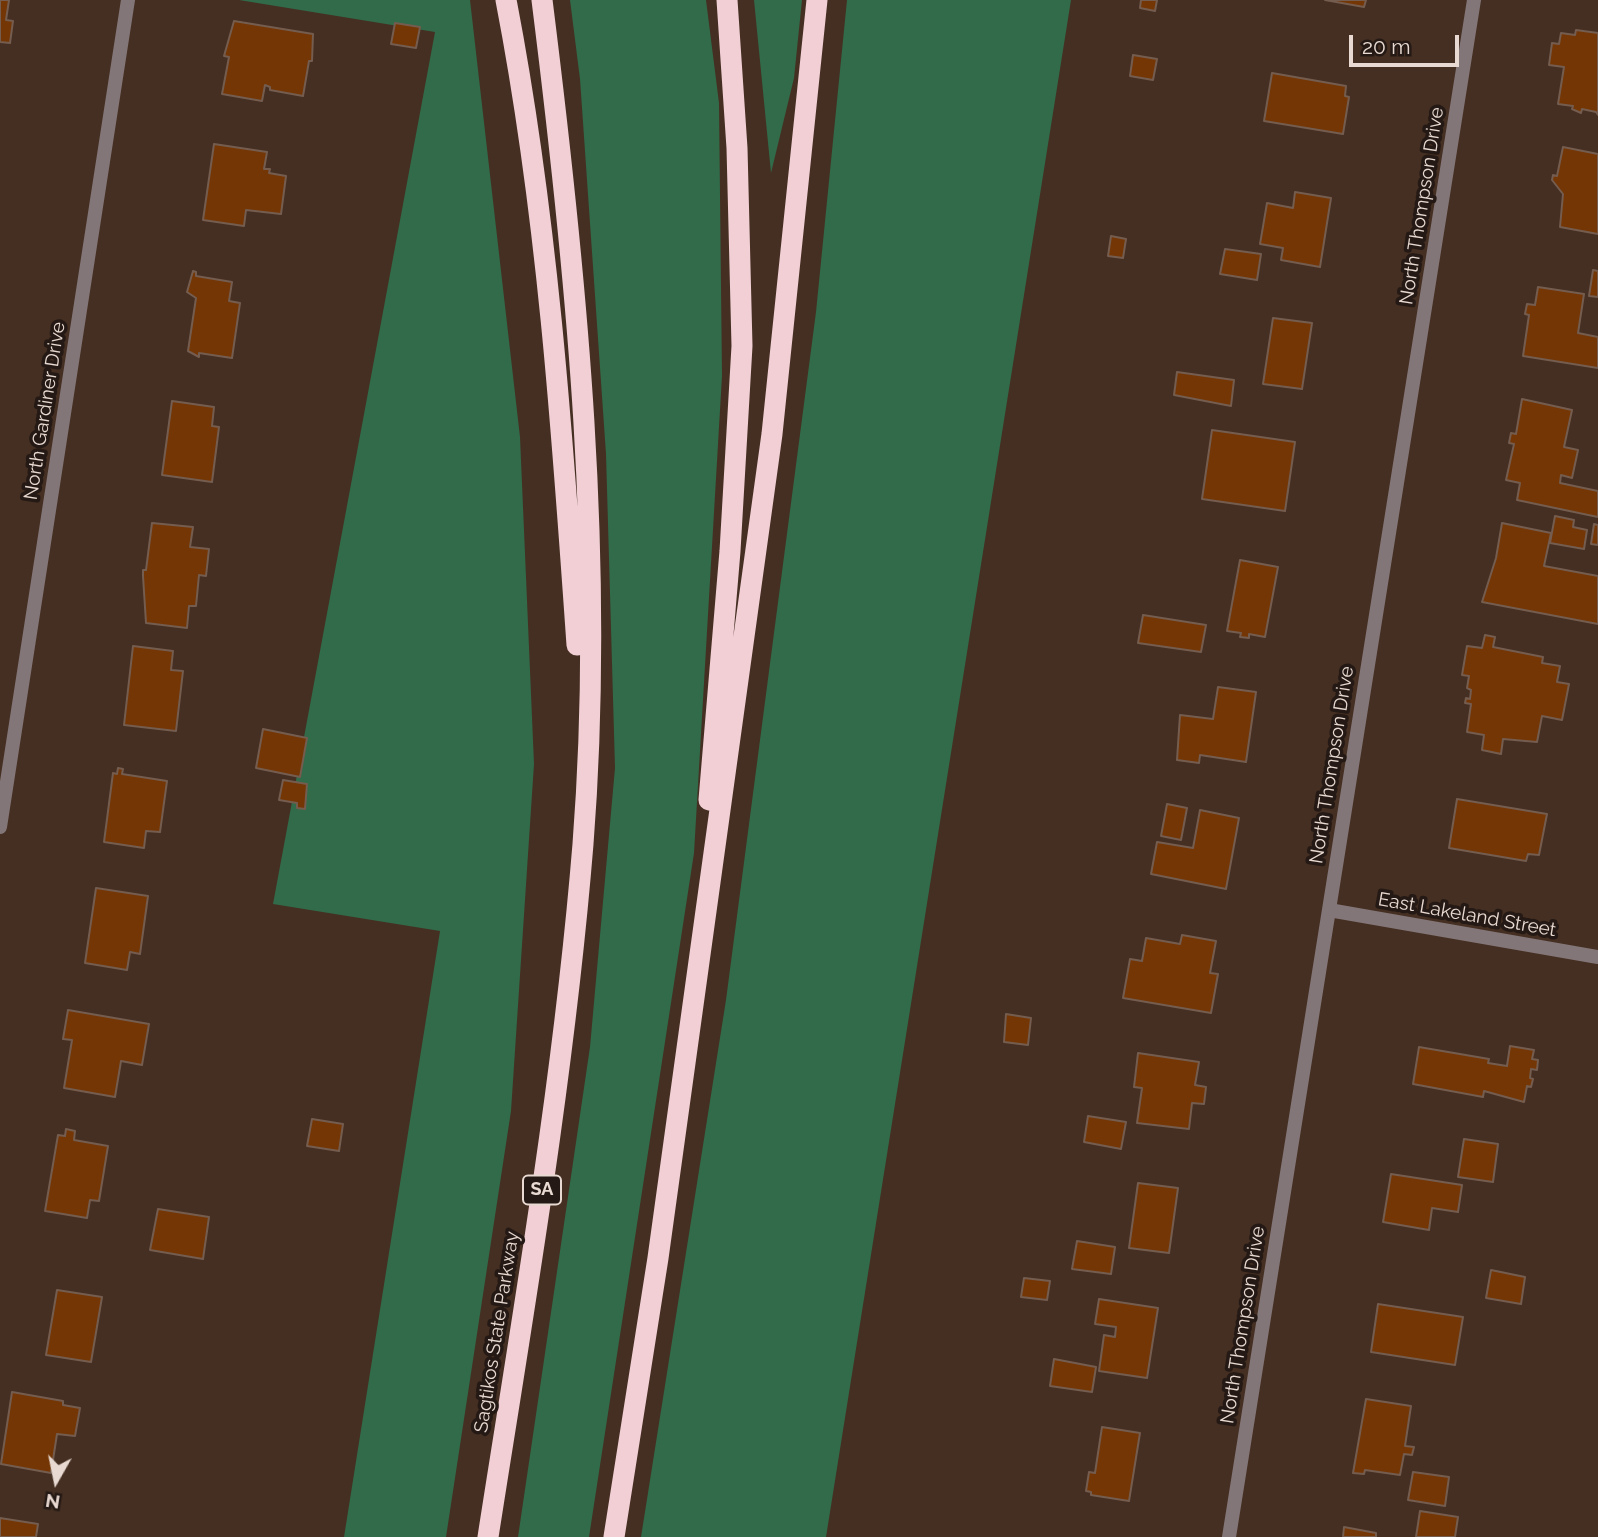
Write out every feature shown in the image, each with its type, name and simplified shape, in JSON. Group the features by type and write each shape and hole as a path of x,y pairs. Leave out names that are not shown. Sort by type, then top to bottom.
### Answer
{"highway":[{"path":"506,0 524,94 566,492 577,651 583,841"},
{"path":"542,0 569,214 584,449 590,645 583,841"},
{"path":"658,1258 713,757 741,359 737,148 727,0"},
{"path":"614,1537 658,1258 772,435 817,0"},
{"name":"Sagtikos State Parkway","path":"488,1537 564,1039 583,841"}],"street":[{"name":"North Gardiner Drive","path":"0,827 5,758 128,0"},
{"name":"North Thompson Drive","path":"1229,1537 1474,0"},
{"name":"East Lakeland Street","path":"1329,911 1598,957"}],"green space":[{"path":"239,0 470,0 520,437 534,764 511,1111 446,1537 344,1537 440,931 273,904 435,32"},
{"path":"570,0 706,0 719,103 722,376 694,853 589,1537 518,1537 590,1047 615,768 606,454 580,79"},
{"path":"754,0 802,0 794,78 771,173"},
{"path":"847,0 1071,0 826,1537 641,1537 726,1000 816,312"}],"building":[{"path":"0,0 9,0 6,20 13,21 10,43 0,42"},
{"path":"1141,0 1157,0 1155,11 1140,8"},
{"path":"1325,0 1366,0 1364,7"},
{"path":"234,21 313,34 312,61 309,61 303,96 270,90 270,87 265,85 262,101 222,94 229,57 224,56"},
{"path":"395,23 420,27 416,48 391,44"},
{"path":"1576,30 1598,33 1598,115 1596,112 1582,109 1581,113 1572,109 1573,106 1558,104 1564,67 1549,65 1552,43 1559,44 1561,33 1575,35"},
{"path":"1133,55 1157,59 1153,80 1130,76"},
{"path":"1272,73 1346,86 1345,96 1349,97 1343,134 1264,121"},
{"path":"214,144 267,152 264,169 270,169 269,173 286,176 281,214 246,210 244,226 203,220"},
{"path":"1563,147 1598,154 1598,234 1560,227 1563,194 1552,180 1553,175 1557,176"},
{"path":"1295,192 1331,198 1320,267 1281,260 1283,248 1260,244 1267,203 1293,208"},
{"path":"1111,236 1126,239 1123,258 1108,256"},
{"path":"1225,249 1261,254 1257,280 1220,274"},
{"path":"1593,270 1598,271 1598,297 1589,296"},
{"path":"193,271 196,276 232,282 229,301 240,303 232,358 199,353 199,357 188,351 196,298 187,292"},
{"path":"1538,287 1584,294 1578,333 1598,337 1598,368 1523,356 1529,315 1525,314 1527,304 1535,305"},
{"path":"1273,318 1312,323 1302,389 1263,384"},
{"path":"1177,372 1234,380 1231,406 1174,395"},
{"path":"1522,399 1572,410 1564,447 1578,450 1572,478 1561,475 1560,483 1598,491 1598,517 1517,500 1520,483 1506,480 1514,444 1509,443 1511,433 1516,434"},
{"path":"172,401 214,407 212,426 219,427 212,482 162,475"},
{"path":"1212,430 1295,442 1285,511 1202,499"},
{"path":"1555,516 1574,520 1573,527 1587,530 1584,549 1550,543"},
{"path":"152,523 193,527 190,547 209,549 206,576 199,575 196,606 189,606 187,628 146,623 143,570 146,570"},
{"path":"1502,523 1551,533 1544,566 1598,576 1598,624 1482,602 1496,558"},
{"path":"1594,524 1598,525 1598,545 1591,544"},
{"path":"1240,560 1278,567 1265,637 1249,634 1249,638 1240,637 1241,633 1227,631"},
{"path":"1143,615 1206,625 1201,652 1138,643"},
{"path":"1485,635 1495,637 1493,647 1543,657 1542,663 1560,666 1557,682 1569,684 1562,720 1542,716 1537,742 1503,739 1501,754 1482,750 1484,735 1467,732 1471,704 1465,703 1466,698 1470,699 1471,690 1467,688 1469,676 1462,675 1467,646 1482,648"},
{"path":"133,646 173,651 171,670 183,671 176,731 124,725"},
{"path":"1218,687 1256,692 1246,762 1200,755 1199,763 1177,760 1180,715 1213,719"},
{"path":"263,729 307,738 300,777 256,768"},
{"path":"118,768 123,769 122,774 167,781 160,832 146,831 144,848 104,842 113,773 117,774"},
{"path":"283,780 307,784 305,809 297,808 297,803 279,800"},
{"path":"1457,799 1547,814 1539,855 1528,854 1526,861 1449,848"},
{"path":"1167,804 1187,808 1181,840 1161,836"},
{"path":"1200,810 1239,818 1226,889 1151,874 1157,842 1193,848"},
{"path":"96,888 148,896 140,954 130,952 127,970 85,963"},
{"path":"1182,935 1216,941 1210,973 1218,974 1211,1013 1123,998 1130,959 1142,961 1146,938 1180,944"},
{"path":"68,1010 149,1024 142,1065 121,1061 115,1097 64,1088 72,1040 63,1039"},
{"path":"1006,1014 1031,1018 1028,1045 1004,1042"},
{"path":"1510,1046 1534,1050 1532,1059 1538,1060 1537,1070 1531,1069 1530,1078 1533,1079 1531,1087 1527,1086 1524,1102 1484,1091 1483,1097 1413,1084 1419,1047 1489,1059 1488,1063 1507,1066"},
{"path":"1138,1053 1199,1062 1195,1085 1206,1087 1204,1104 1192,1103 1189,1129 1137,1123 1142,1088 1134,1087"},
{"path":"1088,1116 1126,1122 1121,1149 1084,1142"},
{"path":"312,1119 343,1124 339,1151 307,1146"},
{"path":"66,1129 75,1131 74,1140 108,1146 99,1201 90,1200 87,1218 45,1211 58,1135 65,1136"},
{"path":"1464,1139 1498,1144 1493,1182 1458,1177"},
{"path":"1391,1174 1462,1185 1458,1212 1432,1208 1429,1230 1383,1222"},
{"path":"1138,1183 1178,1188 1169,1253 1129,1248"},
{"path":"158,1209 209,1217 203,1259 150,1250"},
{"path":"1077,1241 1115,1247 1111,1274 1072,1269"},
{"path":"1491,1270 1525,1277 1521,1304 1486,1298"},
{"path":"1024,1278 1050,1281 1047,1300 1021,1297"},
{"path":"57,1290 102,1297 91,1362 46,1355"},
{"path":"1099,1299 1158,1308 1147,1378 1099,1371 1104,1335 1115,1337 1116,1327 1095,1324"},
{"path":"1378,1304 1463,1317 1455,1365 1371,1352"},
{"path":"1054,1359 1096,1367 1092,1392 1050,1386"},
{"path":"12,1392 63,1401 63,1405 80,1408 75,1436 57,1434 51,1473 1,1464"},
{"path":"1366,1399 1411,1406 1405,1446 1414,1447 1412,1455 1404,1454 1400,1475 1365,1470 1364,1474 1353,1473"},
{"path":"1102,1427 1140,1433 1129,1501 1091,1495 1091,1492 1086,1491 1089,1472 1095,1473"},
{"path":"1413,1472 1449,1477 1445,1506 1408,1500"},
{"path":"1420,1511 1458,1517 1455,1537 1416,1537"},
{"path":"0,1518 38,1524 36,1537 0,1537"},
{"path":"1344,1527 1376,1533 1376,1537 1343,1537"}]}
